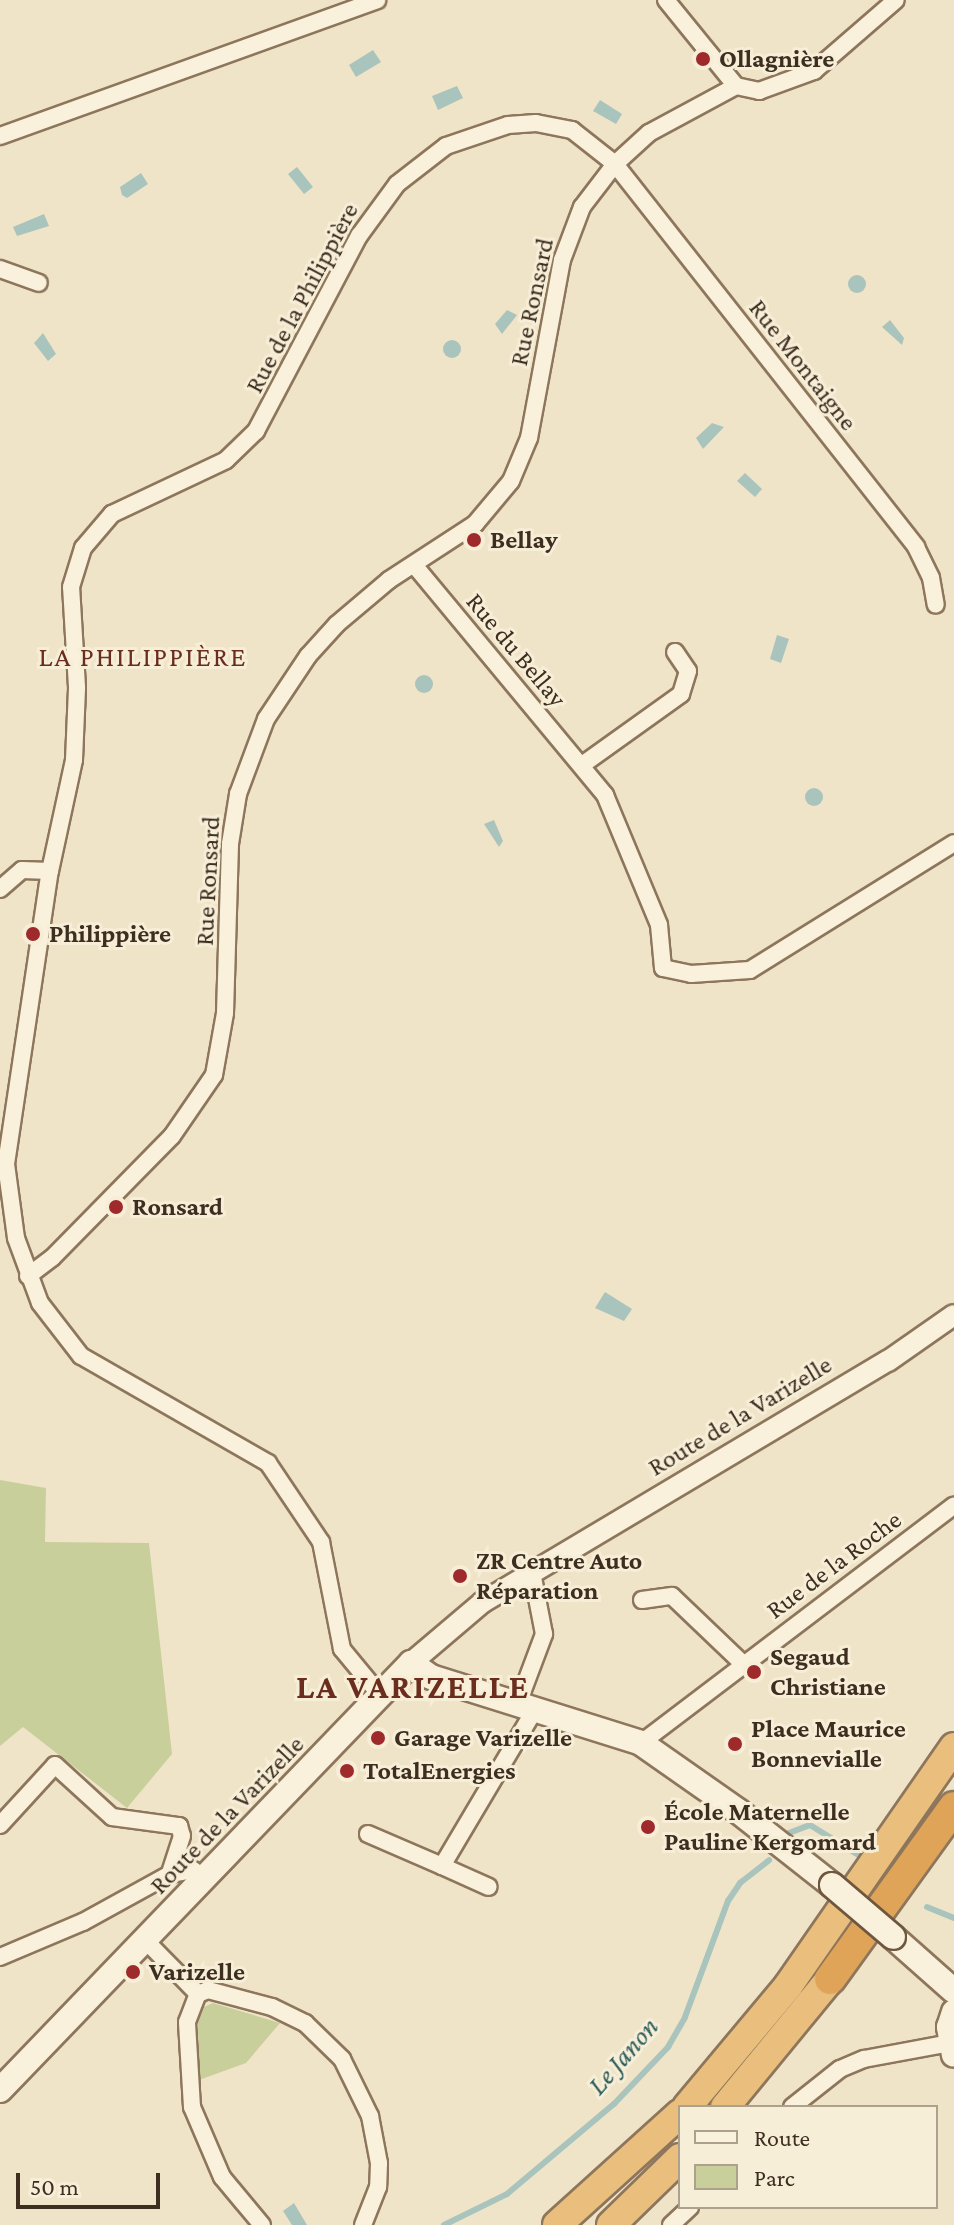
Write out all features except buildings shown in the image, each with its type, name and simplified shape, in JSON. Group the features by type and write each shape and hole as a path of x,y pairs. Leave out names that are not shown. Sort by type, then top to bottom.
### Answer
{"highway":[{"path":"689,2105 788,1986 954,1747"},
{"path":"727,2105 830,1979 954,1807"},
{"path":"557,2225 678,2116"},
{"path":"611,2225 678,2160"}],"main road":[{"name":"Route de la Varizelle","path":"0,2090 411,1663"},
{"path":"411,1663 431,1677 529,1699 641,1743 832,1885 954,1991"},
{"path":"952,2049 954,2012"}],"street":[{"path":"0,136 377,0"},
{"path":"666,0 736,86 776,88 814,71 896,0"},
{"name":"Rue Ronsard","path":"28,1276 52,1258 198,1103 222,1045 230,844 250,756 266,719 308,656 365,598 475,524 521,464 570,234 582,207 615,164 670,119 736,86"},
{"name":"Rue de la Philippière","path":"50,871 74,760 77,687 71,587 83,548 112,514 226,460 256,431 365,226 397,184 420,164 476,134 536,123 572,130 615,164"},
{"name":"Rue Montaigne","path":"615,164 916,547 931,578 936,605"},
{"path":"0,269 39,283"},
{"name":"Rue du Bellay","path":"415,566 582,765 612,809 659,925 663,968 691,974 750,970 954,843"},
{"path":"582,765 681,694 688,671 675,652"},
{"path":"0,889 22,870 50,871 6,1112 10,1205 28,1276 58,1331 81,1356 268,1463 321,1542 342,1649 380,1695"},
{"name":"Route de la Varizelle","path":"411,1663 456,1620 875,1368 954,1315"},
{"name":"Rue de la Roche","path":"742,1663 954,1505"},
{"path":"442,1866 529,1699 544,1634 532,1572"},
{"path":"641,1743 742,1663 672,1596 642,1600"},
{"path":"0,1825 55,1765 112,1817 179,1826 182,1836 170,1874"},
{"path":"368,1834 489,1887"},
{"path":"0,1957 83,1922 170,1874 193,1870 205,1878"},
{"path":"145,1940 198,1994"},
{"path":"198,1994 218,1991 272,2007 305,2023 342,2059 370,2116 379,2163 378,2187 363,2225"},
{"path":"198,1994 189,2010 185,2044 192,2107 222,2177 262,2225"},
{"path":"795,2105 840,2069 864,2059 952,2049"},
{"path":"671,2225 688,2209"}],"green space":[{"path":"0,1480 46,1488 45,1542 149,1543 172,1754 127,1808 23,1727 0,1746"},
{"path":"213,2003 280,2023 246,2063 199,2080 198,2022 204,2007"}],"water":[{"path":"373,50 381,62 356,77 349,65"},
{"path":"457,86 463,98 438,110 432,96"},
{"path":"600,100 622,114 616,124 593,111"},
{"path":"297,167 313,187 304,194 288,174"},
{"path":"141,173 148,184 127,198 122,195 120,187"},
{"path":"44,214 49,226 17,236 13,227"},
{"path":"857,275 866,284 857,293 848,284"},
{"path":"507,310 517,315 502,334 495,324"},
{"path":"890,320 904,338 902,345 882,327"},
{"path":"43,333 56,354 48,361 34,343"},
{"path":"452,340 461,349 452,358 443,349"},
{"path":"712,423 724,427 703,449 696,438"},
{"path":"745,473 762,489 755,497 737,481"},
{"path":"777,635 789,639 781,663 770,659"},
{"path":"424,675 433,684 424,693 415,684"},
{"path":"814,788 823,797 814,806 805,797"},
{"path":"494,820 503,841 499,847 484,824"},
{"path":"605,1292 632,1309 624,1321 595,1308"},
{"path":"294,2203 307,2225 292,2225 283,2211"}],"waterway":[{"name":"Le Janon","path":"789,1833 810,1825 857,1854"},
{"name":"Le Janon","path":"444,2225 507,2194 614,2104 668,2047 685,2017 728,1901 740,1883 769,1860"},
{"name":"Le Janon","path":"927,1907 954,1918"}],"place":[{"name":"Ollagnière","path":"703,59"},
{"name":"Bellay","path":"474,540"},
{"name":"Philippière","path":"33,934"},
{"name":"Ronsard","path":"116,1207"},
{"name":"ZR Centre Auto Réparation","path":"460,1576"},
{"name":"Segaud Christiane","path":"754,1672"},
{"name":"Garage Varizelle","path":"378,1738"},
{"name":"Place Maurice Bonnevialle","path":"735,1744"},
{"name":"TotalEnergies","path":"347,1771"},
{"name":"École Maternelle Pauline Kergomard","path":"648,1827"},
{"name":"Varizelle","path":"133,1972"}],"district":[{"name":"LA PHILIPPIÈRE","path":"143,657"},
{"name":"LA VARIZELLE","path":"413,1687"}]}
